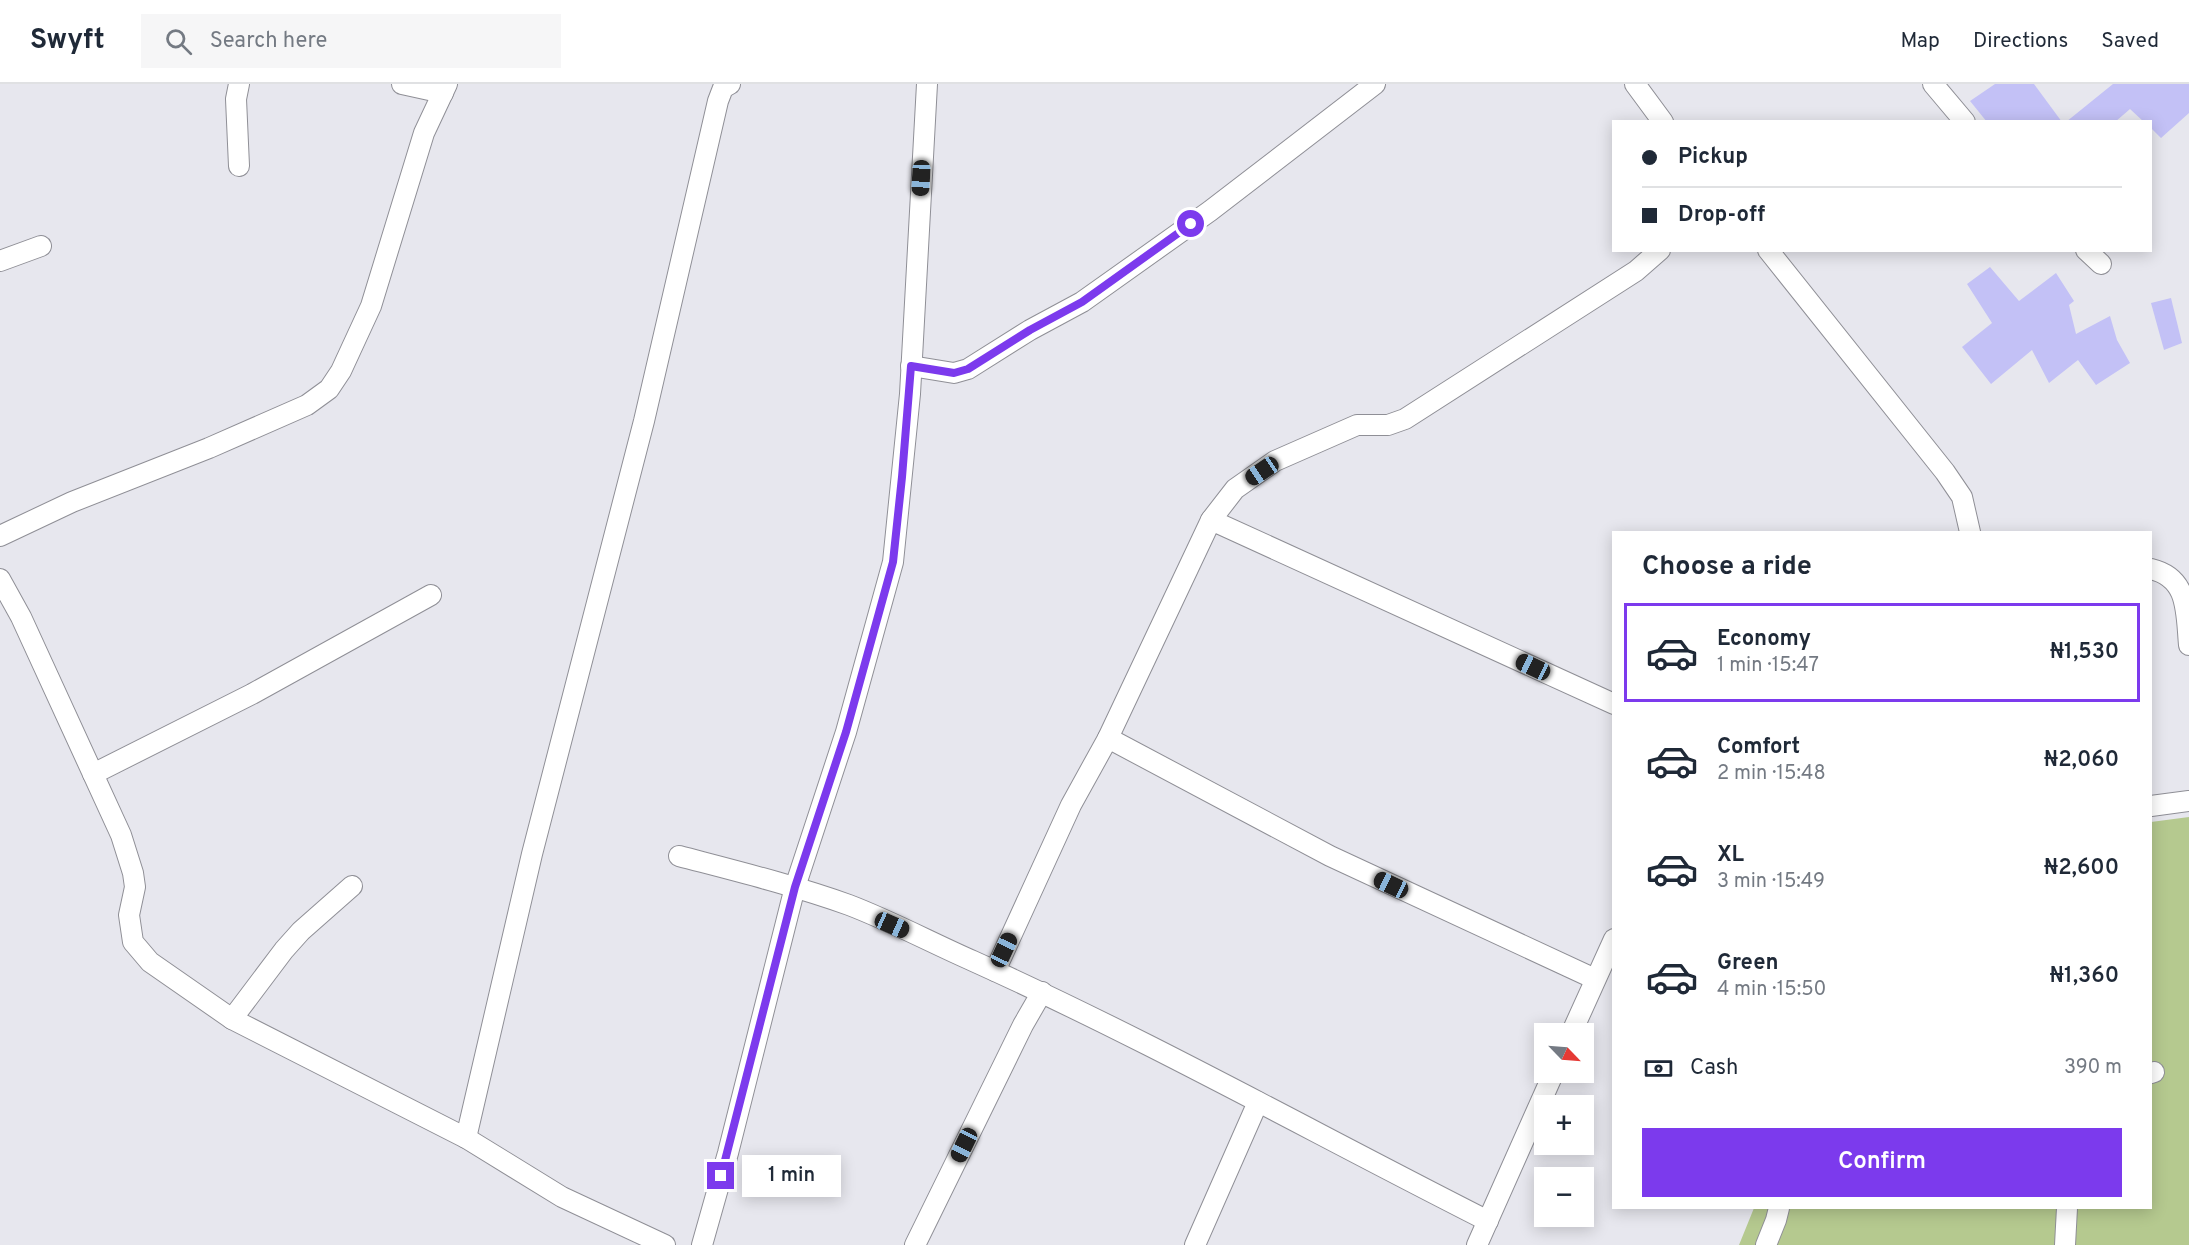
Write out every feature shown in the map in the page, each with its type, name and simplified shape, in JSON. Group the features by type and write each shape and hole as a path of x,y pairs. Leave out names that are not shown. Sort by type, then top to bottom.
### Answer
{"street":[{"path":"238,84 236,99 239,166"},
{"path":"0,536 72,502 209,448 308,405 329,389 371,306 424,133 445,88 402,84"},
{"path":"466,1138 532,854 644,421 718,101 723,88 730,84"},
{"path":"702,1245 795,887 846,732 893,562 911,366 927,84"},
{"path":"911,366 954,373 968,369 1030,330 1082,302 1210,211 1375,84"},
{"path":"1635,84 1662,120"},
{"path":"1944,88 1964,120"},
{"path":"0,261 41,246"},
{"path":"994,971 1071,805 1108,738 1211,520 1235,489 1275,461 1357,425 1388,425 1405,419 1636,271 1658,252"},
{"path":"1770,252 1945,472 1962,497 1970,531"},
{"path":"2088,252 2101,264"},
{"path":"1211,520 1612,703"},
{"path":"2152,569 2174,579 2184,591 2189,645"},
{"path":"0,579 21,617 121,835 135,887 129,915 132,942 150,962 232,1020 466,1138 562,1197 665,1245"},
{"path":"93,774 252,694 431,595"},
{"path":"1108,738 1330,856 1595,980"},
{"path":"2152,806 2189,801"},
{"path":"679,856 795,887 851,906 1042,992 1488,1221"},
{"path":"232,1020 301,931 352,886"},
{"path":"1576,1023 1612,943"},
{"path":"915,1245 1023,1025 1042,992"},
{"path":"1477,1245 1549,1083"},
{"path":"1195,1245 1258,1102"},
{"path":"1766,1245 1779,1209"},
{"path":"2065,1245 2067,1209"}],"green space":[{"path":"2189,817 2189,1245 1739,1245 1754,1209 2152,1209 2152,822"}],"building":[{"path":"1995,84 2034,84 2061,120 1985,120 1970,101"},
{"path":"2113,84 2189,84 2189,113 2161,138 2152,129 2152,120 2142,120 2130,109 2117,120 2068,120"},
{"path":"1990,267 2019,301 2056,273 2074,301 2069,305 2076,334 2110,316 2117,340 2130,363 2096,385 2078,360 2049,383 2032,350 1991,384 1962,347 1992,323 1967,284"},
{"path":"2171,298 2182,343 2164,350 2151,303"}],"route":[{"path":"721,1176 795,887 846,732 893,562 911,366 954,373 968,369 1030,330 1082,302 1191,224"}]}
